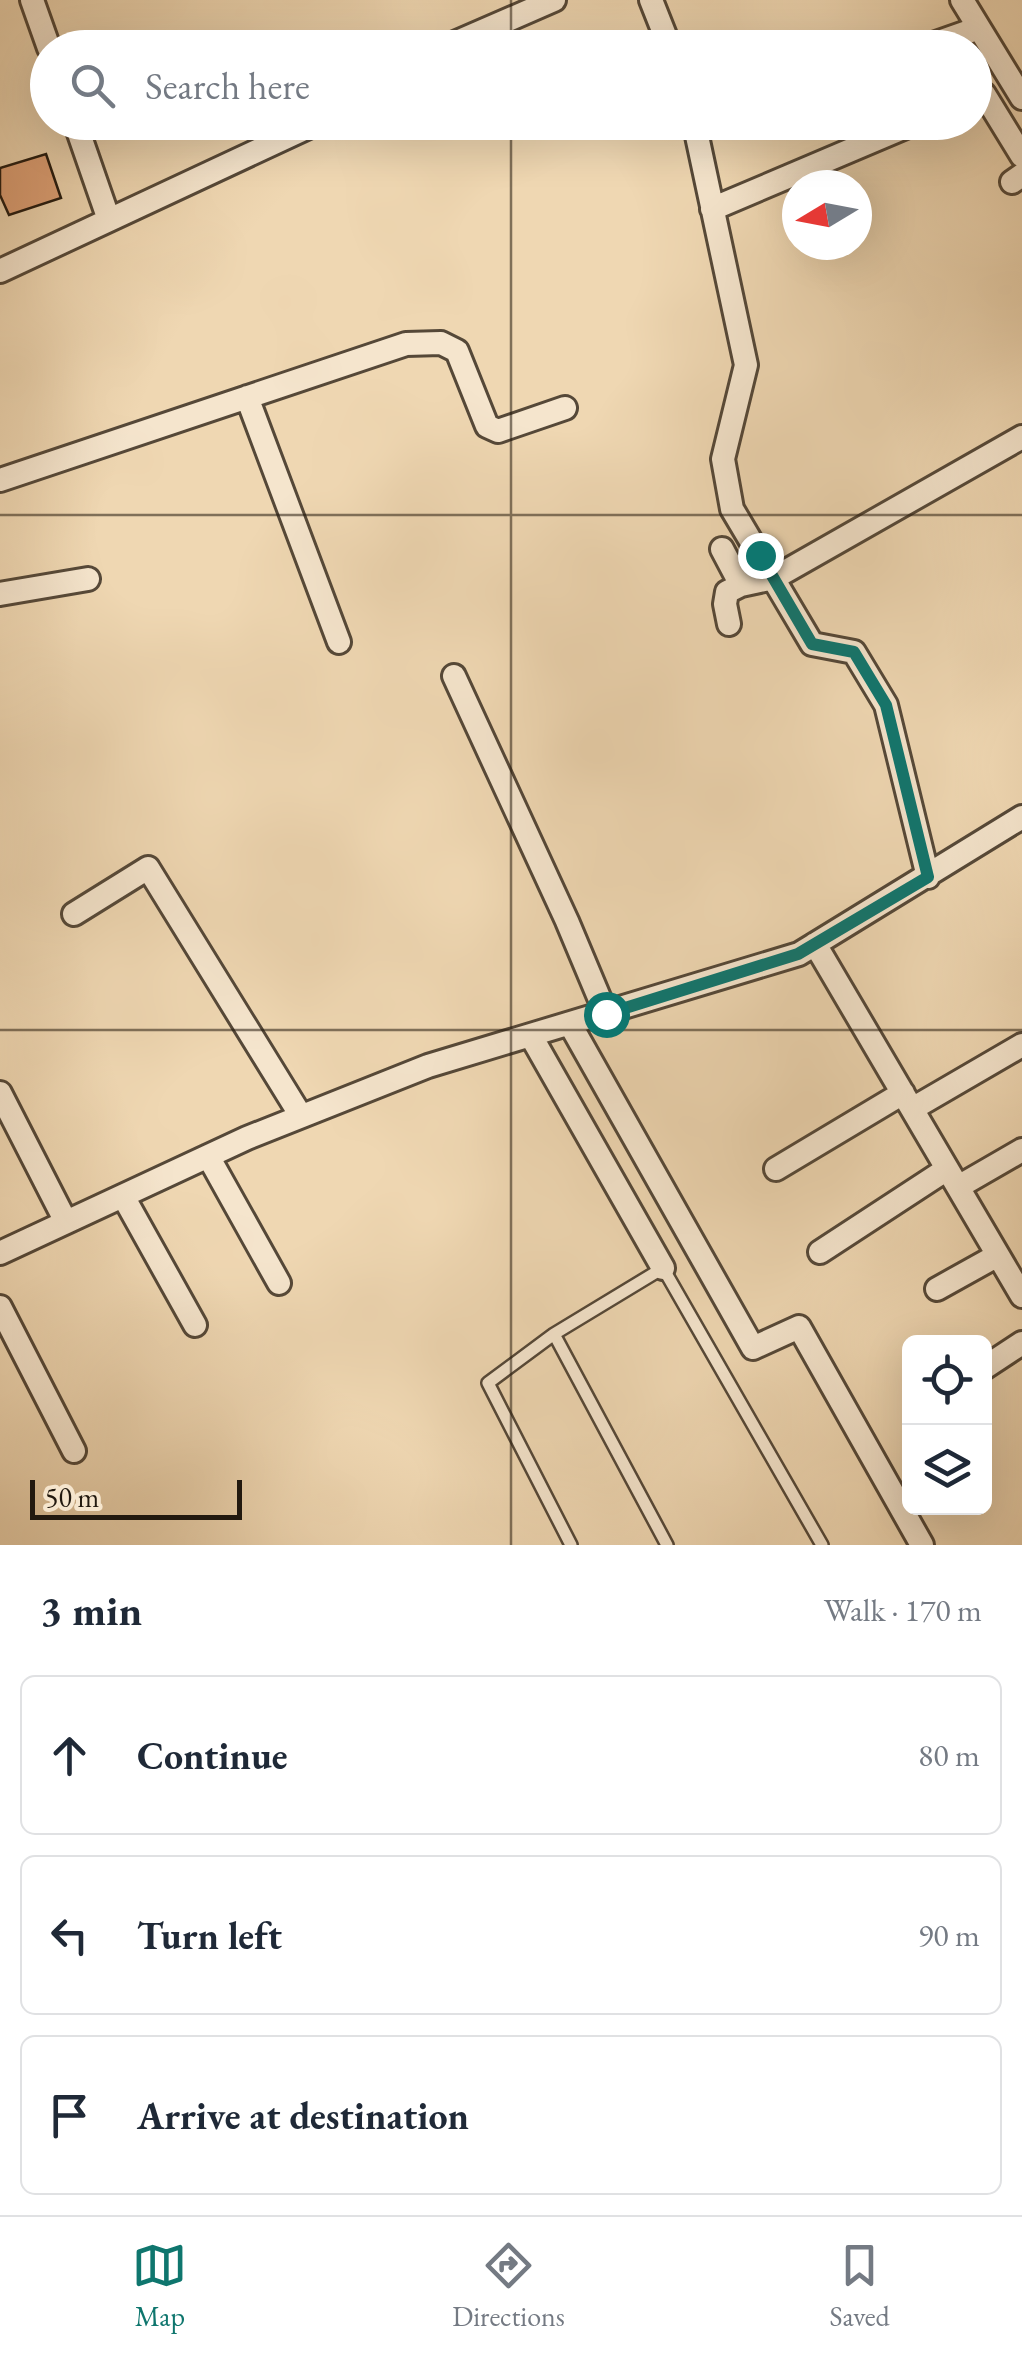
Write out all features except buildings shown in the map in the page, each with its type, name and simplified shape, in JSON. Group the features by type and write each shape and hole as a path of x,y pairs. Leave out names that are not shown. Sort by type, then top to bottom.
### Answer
{"street":[{"path":"32,0 42,30"},
{"path":"485,30 554,0"},
{"path":"652,0 663,30"},
{"path":"962,0 980,28 974,30"},
{"path":"992,48 1017,89 992,94"},
{"path":"992,114 1022,156"},
{"path":"81,140 109,220"},
{"path":"0,271 280,140"},
{"path":"698,140 746,366 723,459 732,508 812,644 854,652 886,705 928,877"},
{"path":"712,209 875,140"},
{"path":"0,480 406,344 441,344 457,351 486,426 498,431 565,408"},
{"path":"247,397 338,642"},
{"path":"728,624 724,604 727,592 774,578 1022,437"},
{"path":"722,549 741,585"},
{"path":"0,594 88,579"},
{"path":"454,676 606,1014"},
{"path":"0,1254 208,1156 428,1066 798,954 1022,817"},
{"path":"74,914 148,868 302,1116"},
{"path":"815,944 953,1178 1007,1255 1022,1296"},
{"path":"570,1024 753,1348 799,1327 922,1545"},
{"path":"530,1036 662,1268"},
{"path":"776,1169 1022,1045"},
{"path":"0,1093 66,1222"},
{"path":"820,1252 953,1178 1022,1150"},
{"path":"208,1156 279,1283"},
{"path":"123,1196 195,1325"},
{"path":"938,1289 1007,1255"},
{"path":"0,1307 74,1451"},
{"path":"992,1363 1022,1343"}],"lane":[{"path":"571,1545 488,1383 554,1334 662,1268 822,1545"},
{"path":"554,1334 667,1545"}],"route":[{"path":"606,1014 798,954 928,877 886,705 854,652 812,644 760,555"}]}
